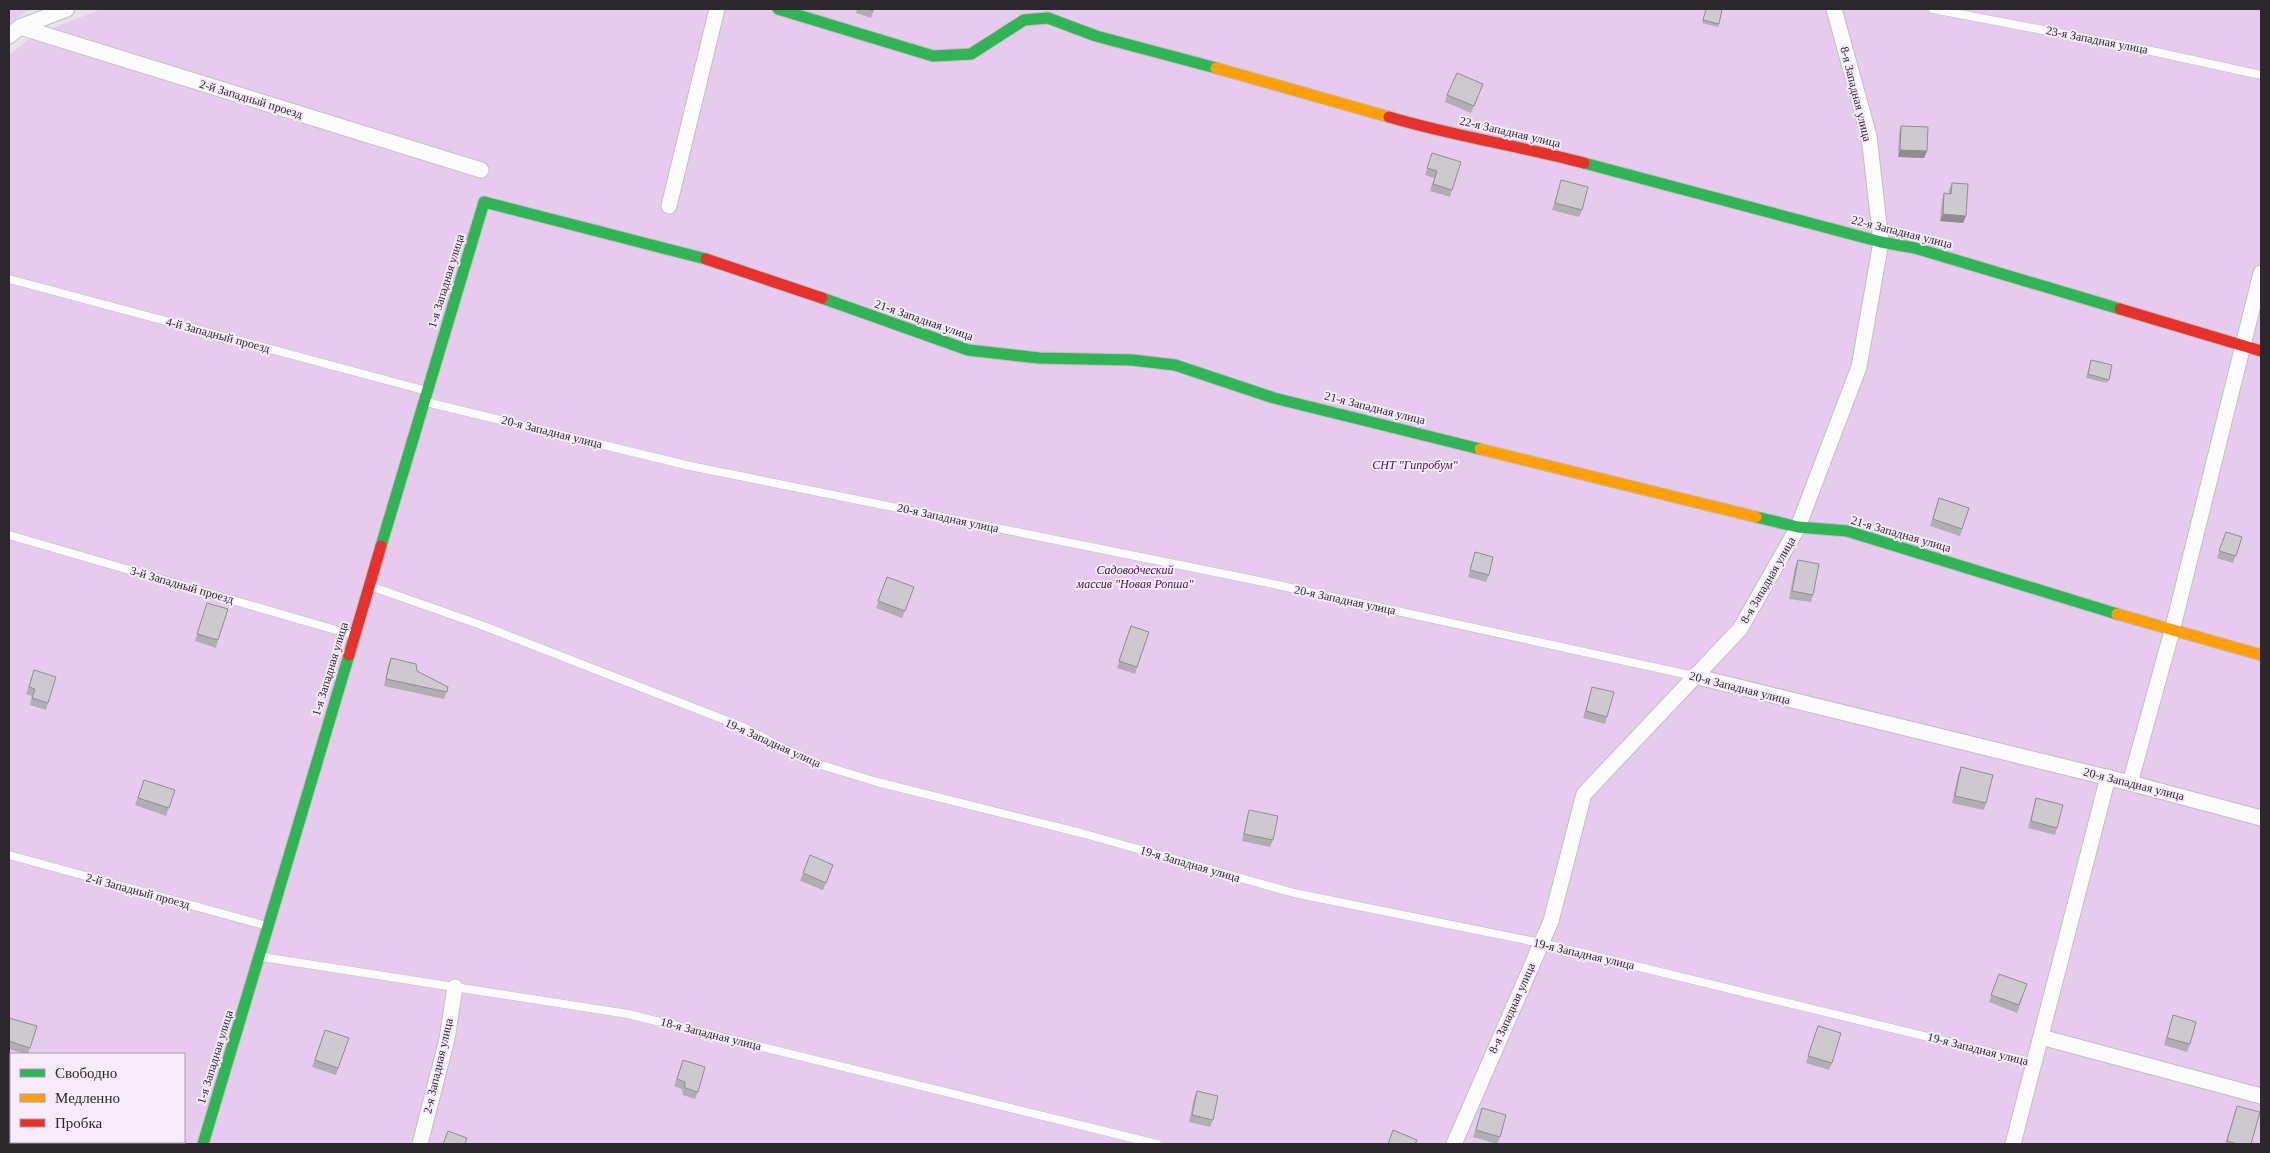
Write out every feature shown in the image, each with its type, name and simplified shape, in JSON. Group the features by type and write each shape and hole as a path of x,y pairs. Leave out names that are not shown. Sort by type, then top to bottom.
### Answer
{"street":[{"path":"14,32 68,9"},
{"path":"669,206 718,9"},
{"name":"22-я Западная улица","path":"778,9 933,56 972,54 1024,20 1048,18 1096,36 1416,125 1526,148 1880,242 1915,248 2261,351"},
{"name":"8-я Западная улица","path":"1454,1144 1551,921 1584,794 1740,629 1798,527 1859,368 1880,242 1869,136 1834,9"},
{"name":"2-й Западный проезд","path":"14,32 481,170"},
{"name":"1-я Западная улица","path":"203,1144 484,202"},
{"name":"21-я Западная улица","path":"484,202 726,264 968,350 1039,358 1132,360 1175,365 1274,398 1798,527 1846,531 2172,631 2261,655"},
{"path":"2130,783 2172,631 2261,273"},
{"name":"20-я Западная улица","path":"1694,676 2130,783 2261,818"},
{"path":"2013,1144 2108,778"},
{"name":"2-я Западная улица","path":"420,1144 446,1039 455,987"},
{"path":"2041,1036 2261,1096"}],"lane":[{"name":"23-я Западная улица","path":"1933,9 2142,49 2261,75"},
{"name":"4-й Западный проезд","path":"9,279 426,396"},
{"name":"20-я Западная улица","path":"426,396 690,466 1264,582 1694,676"},
{"name":"3-й Западный проезд","path":"9,535 354,635"},
{"name":"19-я Западная улица","path":"369,586 480,625 734,724 808,761 878,782 1081,834 1294,893 1541,944 2034,1063"},
{"name":"2-й Западный проезд","path":"9,855 268,926"},
{"name":"18-я Западная улица","path":"259,957 628,1014 1157,1144"}],"green space":[{"path":"9,9 31,9 9,23"},
{"name":"Садоводческий массив \"Новая Ропша\"","path":"102,9 2261,9 2261,1144 9,1144 9,55 32,36"}],"building":[{"path":"1706,9 1722,9 1719,24 1703,20"},
{"path":"1457,73 1483,84 1474,106 1447,95"},
{"path":"1901,126 1928,127 1927,151 1900,150"},
{"path":"1432,153 1461,162 1452,190 1433,184 1437,171 1427,168"},
{"path":"1561,180 1588,187 1582,210 1555,203"},
{"path":"1952,183 1968,184 1966,216 1943,214 1944,193 1951,194"},
{"path":"2091,360 2112,365 2109,380 2088,374"},
{"path":"1939,498 1969,508 1962,529 1933,519"},
{"path":"2226,532 2242,537 2236,556 2219,551"},
{"path":"1475,552 1493,557 1489,575 1470,570"},
{"path":"1798,560 1819,564 1813,595 1792,591"},
{"path":"887,577 914,587 905,611 878,601"},
{"path":"207,603 228,609 218,640 197,634"},
{"path":"1131,626 1149,632 1137,667 1119,661"},
{"path":"391,658 416,664 417,671 448,687 447,692 386,679"},
{"path":"34,670 56,677 48,703 32,698 35,689 29,687"},
{"path":"1592,687 1614,692 1607,717 1586,711"},
{"path":"1961,767 1993,775 1986,803 1955,796"},
{"path":"144,780 175,790 169,808 138,798"},
{"path":"2036,798 2063,805 2057,828 2031,821"},
{"path":"1249,810 1278,816 1273,840 1244,834"},
{"path":"810,855 833,865 826,883 803,873"},
{"path":"1999,974 2027,984 2019,1005 1991,995"},
{"path":"2173,1015 2196,1022 2190,1044 2167,1038"},
{"path":"9,1018 37,1026 30,1048 9,1041"},
{"path":"1818,1026 1841,1033 1832,1063 1808,1056"},
{"path":"325,1030 349,1038 338,1068 315,1060"},
{"path":"683,1060 705,1067 698,1092 685,1088 685,1082 677,1079"},
{"path":"1197,1091 1218,1096 1213,1120 1192,1115"},
{"path":"2237,1106 2260,1112 2251,1144 2237,1144 2227,1141"},
{"path":"1482,1108 1506,1115 1500,1137 1476,1130"},
{"path":"1393,1130 1417,1140 1415,1144 1388,1144"},
{"path":"448,1131 467,1138 465,1144 443,1144"}],"traffic: fast":[{"path":"778,9 933,56 971,54 1024,20 1048,18 1096,36 1216,68"},
{"path":"1584,163 1881,242 1915,248 2120,309"},
{"path":"381,546 484,202 706,259"},
{"path":"822,298 968,350 1039,358 1132,360 1175,365 1274,398 1480,449"},
{"path":"1756,517 1798,527 1847,531 2117,614"},
{"path":"203,1144 349,655"}],"traffic: slow":[{"path":"1216,68 1389,117"},
{"path":"1480,449 1756,517"},
{"path":"2117,614 2261,655"}],"traffic: jam":[{"path":"1389,117 1437,130 1584,163"},
{"path":"706,259 822,298"},
{"path":"2120,309 2261,351"},
{"path":"349,655 381,546"}],"park label":[{"name":"СНТ \"Гипробум\"","path":"1415,465"}]}
